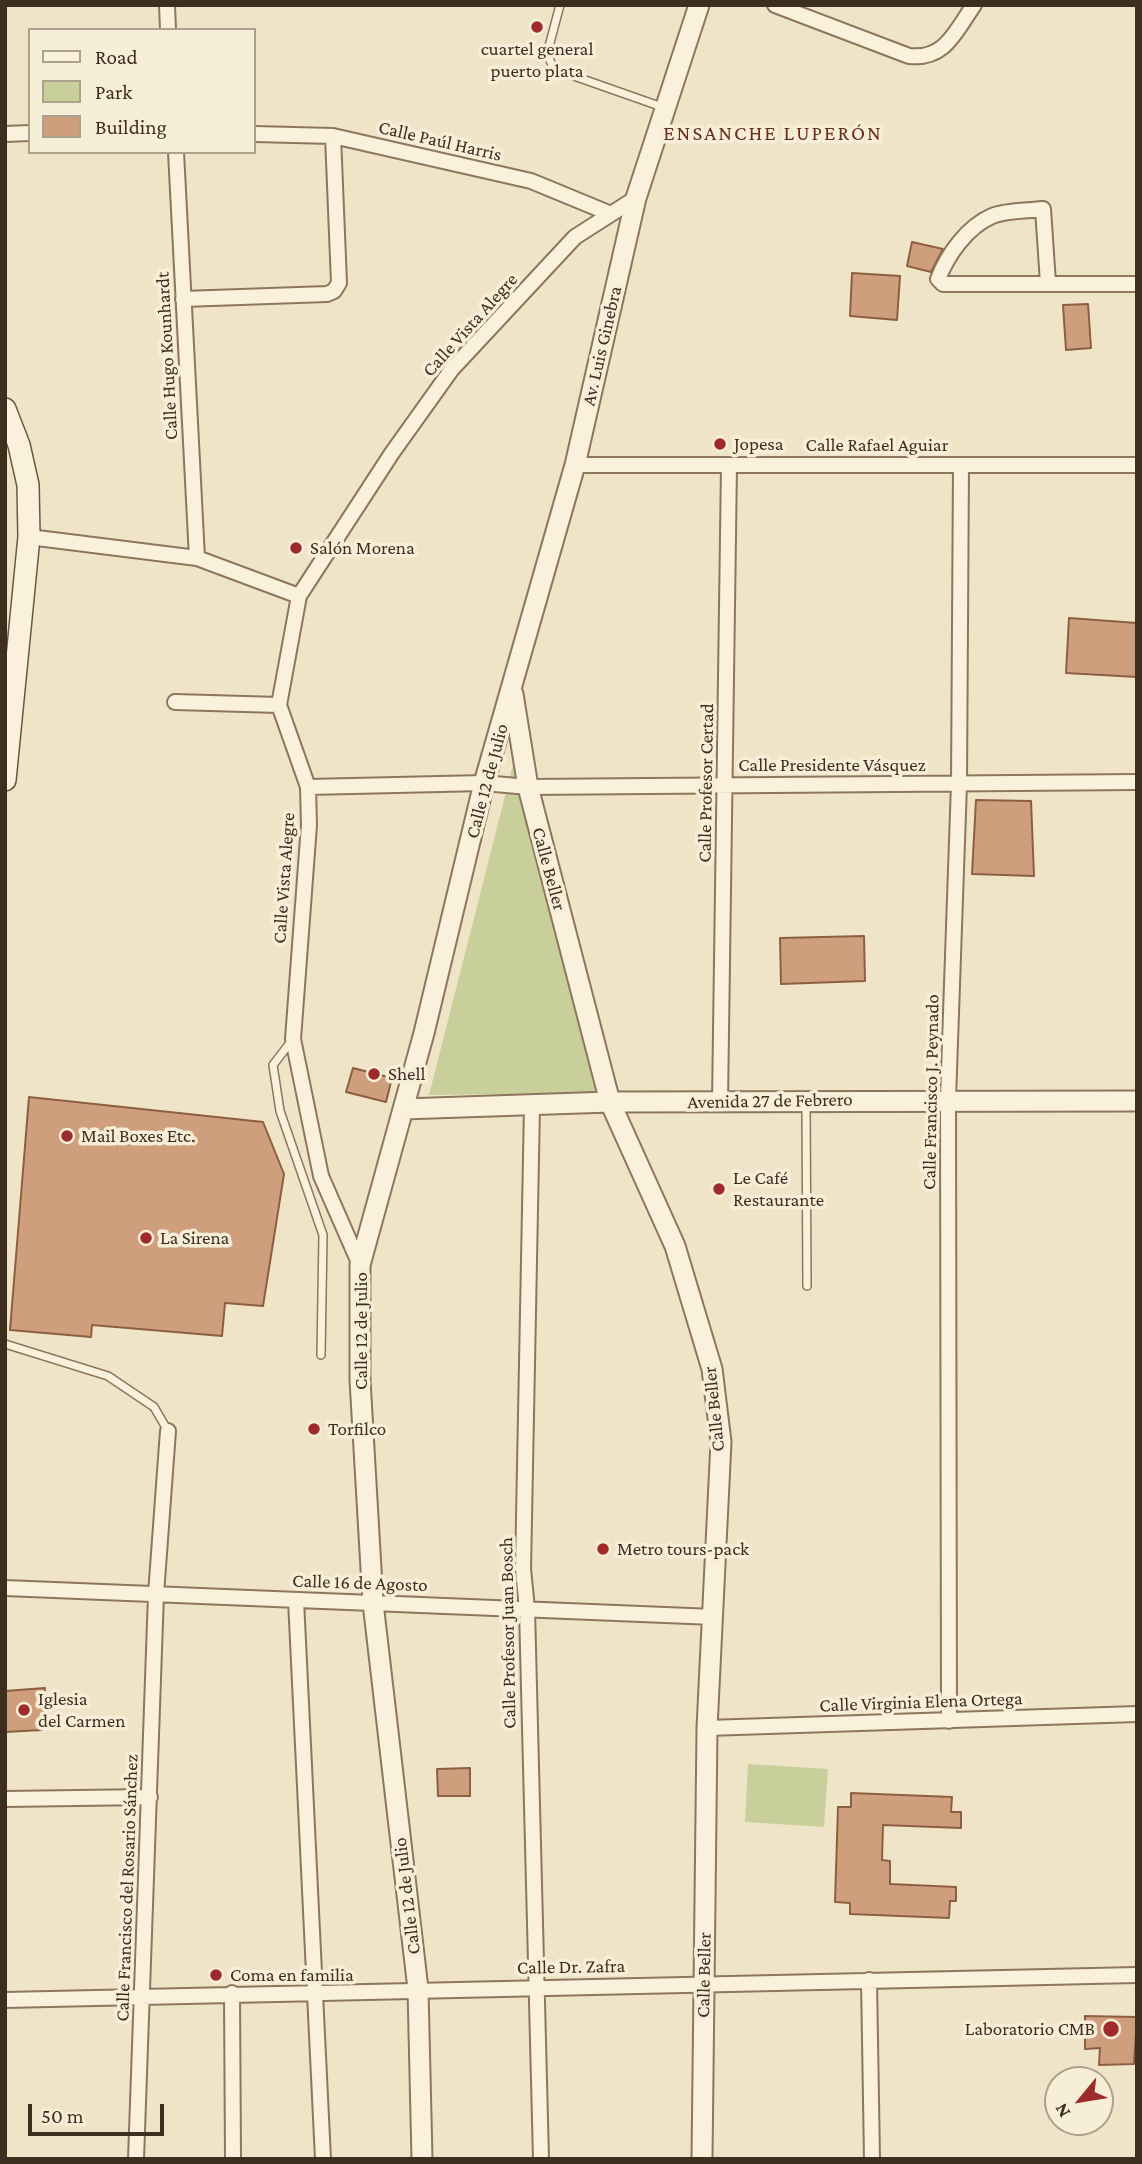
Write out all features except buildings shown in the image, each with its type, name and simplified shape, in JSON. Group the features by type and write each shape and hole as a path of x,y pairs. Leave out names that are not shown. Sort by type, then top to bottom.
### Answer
{"main road":[{"path":"5,409 19,445 28,485 29,537 5,780"}],"street":[{"path":"167,5 169,28"},
{"name":"Av. Luis Ginebra","path":"513,689 575,465 636,198 699,5"},
{"path":"775,5 909,56 926,58 941,51 974,5"},
{"path":"5,134 28,133"},
{"name":"Calle Paúl Harris","path":"256,134 333,136 531,181 611,214"},
{"path":"183,299 327,294 334,291 339,283 333,136"},
{"name":"Calle Hugo Kounhardt","path":"176,154 197,558"},
{"name":"Calle Vista Alegre","path":"360,1265 321,1176 293,1039 309,825 308,787 279,705 299,596 392,453 452,369 575,237 636,198"},
{"path":"1048,283 1043,209 993,215 980,223 956,246 938,279 943,284 1137,284"},
{"name":"Calle Rafael Aguiar","path":"575,465 1137,465"},
{"name":"Calle Profesor Certad","path":"720,1102 729,465"},
{"name":"Calle Francisco J. Peynado","path":"949,1721 948,1099 959,784 961,465"},
{"path":"29,537 197,558 299,596"},
{"name":"Calle 12 de Julio","path":"422,2159 418,1989 373,1603 360,1380 360,1265 424,1033 484,783 513,689"},
{"name":"Calle Beller","path":"513,689 528,787 610,1102 675,1245 712,1369 720,1443 707,1728 702,2159"},
{"path":"175,702 279,705"},
{"name":"Calle Presidente Vásquez","path":"484,783 528,787 1137,782"},
{"path":"308,787 484,783"},
{"name":"Avenida 27 de Febrero","path":"403,1109 610,1102 948,1099 1137,1101"},
{"name":"Calle Profesor Juan Bosch","path":"532,1105 523,1569 527,1609 534,1987 541,2159"},
{"name":"Calle Francisco del Rosario Sánchez","path":"136,2159 156,1594 167,1432"},
{"name":"Calle 16 de Agosto","path":"5,1588 714,1617"},
{"path":"296,1600 318,1991 323,2159"},
{"name":"Calle Virginia Elena Ortega","path":"707,1728 1137,1714"},
{"path":"5,1799 150,1797"},
{"name":"Calle Dr. Zafra","path":"5,2000 142,1994 1137,1975"},
{"path":"869,1980 872,2159"},
{"path":"232,1993 233,2159"}],"lane":[{"path":"560,5 547,54 554,69 666,108"},
{"path":"293,1039 273,1065 280,1111 323,1235 321,1355"},
{"path":"806,1101 807,1286"},
{"name":"Calle Francisco del Rosario Sánchez","path":"5,1344 108,1376 154,1407 167,1432"}],"green space":[{"path":"519,741 601,1093 429,1095"},
{"path":"748,1764 828,1769 824,1827 745,1822"}],"place":[{"name":"cuartel general puerto plata","path":"537,27"},
{"name":"Jopesa","path":"720,444"},
{"name":"Salón Morena","path":"296,548"},
{"name":"Shell","path":"374,1074"},
{"name":"Mail Boxes Etc.","path":"67,1136"},
{"name":"Le Café Restaurante","path":"719,1189"},
{"name":"La Sirena","path":"146,1238"},
{"name":"Torfilco","path":"314,1429"},
{"name":"Metro tours-pack","path":"603,1549"},
{"name":"Iglesia del Carmen","path":"24,1710"},
{"name":"Coma en familia","path":"216,1975"},
{"name":"Laboratorio CMB","path":"1111,2029"}],"district":[{"name":"ENSANCHE LUPERÓN","path":"773,134"}]}
